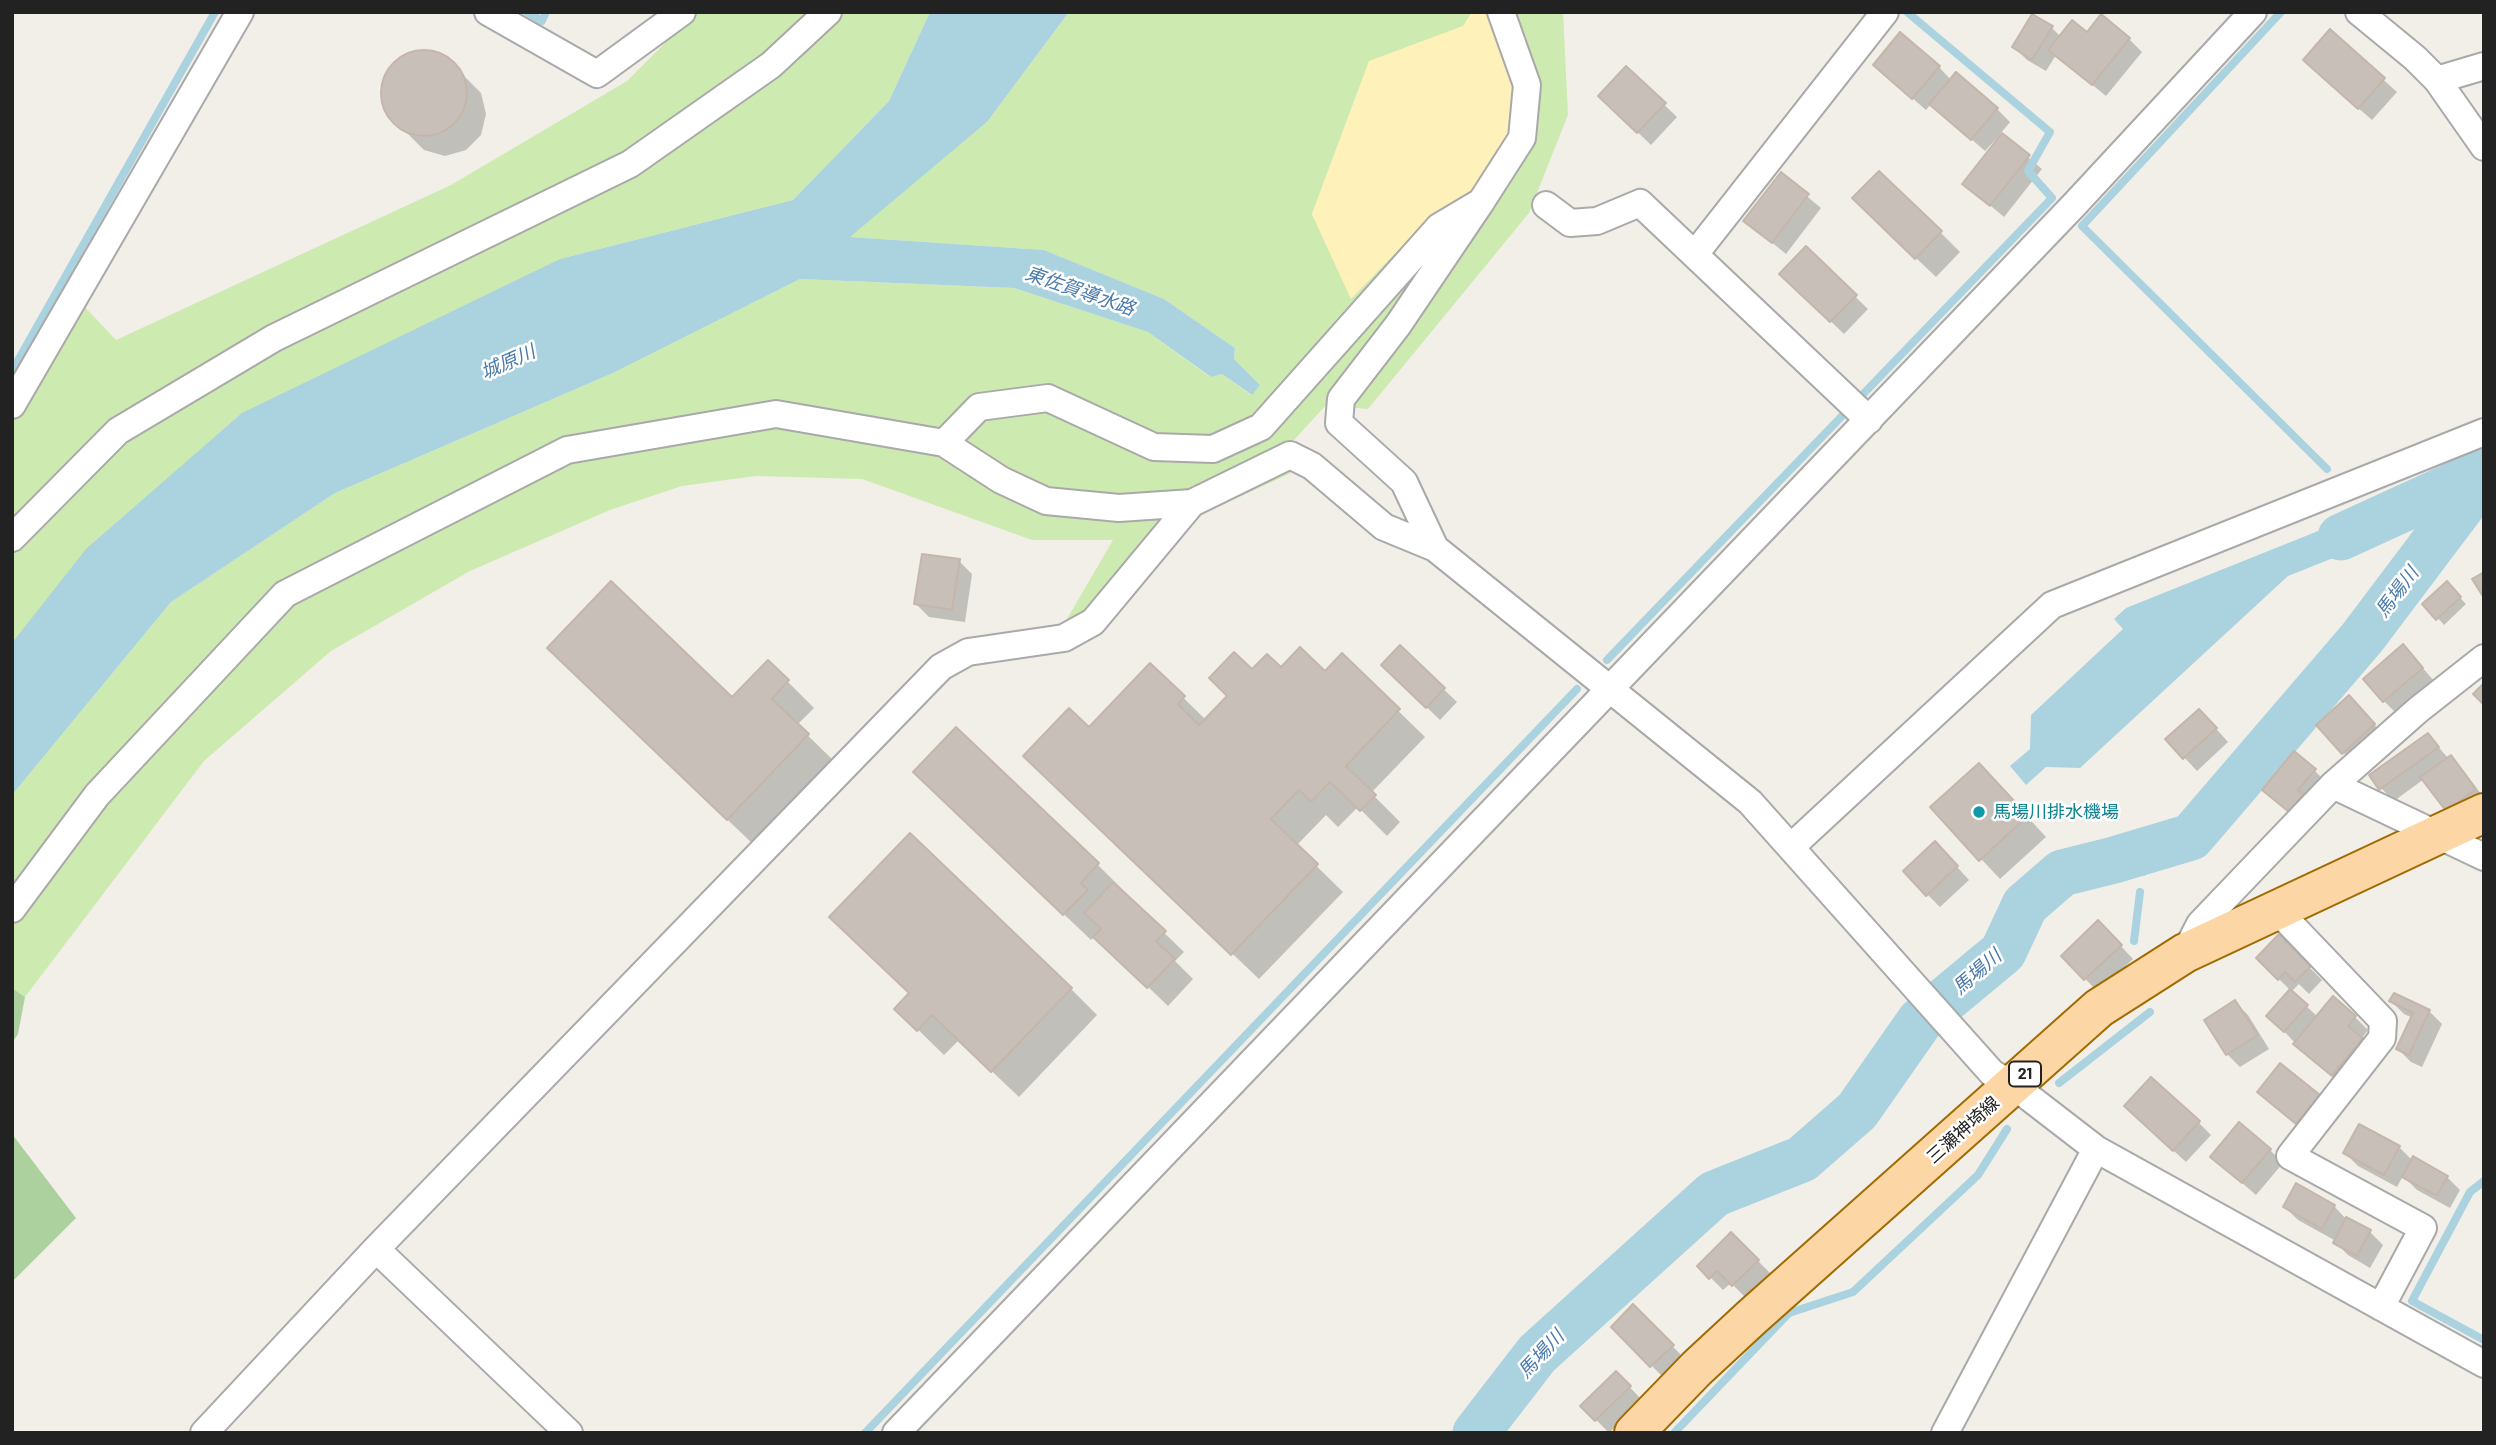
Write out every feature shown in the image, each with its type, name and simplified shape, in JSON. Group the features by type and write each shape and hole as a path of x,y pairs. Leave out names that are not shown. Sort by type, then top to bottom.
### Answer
{"main road":[{"name":"三瀬神埼線","path":"1634,1433 1724,1343 2099,1008 2185,953 2484,813"}],"street":[{"path":"12,405 240,12"},
{"path":"488,12 597,74 682,12"},
{"path":"12,538 118,431 274,338 630,164 771,65 828,12"},
{"path":"1435,548 1404,482 1339,423 1341,399 1398,325 1521,138 1527,85 1501,12"},
{"path":"1695,254 1885,12"},
{"path":"896,1433 1869,420 2253,12"},
{"path":"2360,12 2437,80 2484,147"},
{"path":"2437,80 2484,66"},
{"path":"944,443 979,407 1048,398 1154,447 1213,449 1261,427 1439,227 1481,202"},
{"path":"1546,205 1570,223 1597,220 1640,203 1869,420"},
{"path":"12,909 97,795 285,594 567,450 776,414 944,443 1001,480 1046,501 1119,508 1192,503 1290,455 1312,466 1384,527 1435,548 1750,802 1993,1073 2013,1085 2096,1149 2484,1364"},
{"path":"1791,847 2052,605 2484,432"},
{"path":"204,1433 376,1249 941,667 968,652 1064,638 1093,622 1192,503"},
{"path":"2185,953 2200,924 2333,785 2418,710 2484,658"},
{"path":"2333,785 2484,857"},
{"path":"2276,909 2383,1021 2382,1038 2290,1156 2423,1228 2381,1307"},
{"path":"1945,1433 2096,1149"},
{"path":"376,1249 569,1433"}],"green space":[{"path":"696,12 930,12 889,101 793,200 560,259 12,643 12,380 64,285 116,340 451,185 627,81"},
{"path":"1069,12 1472,12 1464,26 1369,62 1312,214 1351,298 1431,216 1473,192 1489,12 1563,12 1568,115 1529,213 1368,409 1326,405 1285,450 1291,473 1188,521 1087,639 1064,624 1113,540 1032,540 862,479 756,476 682,486 610,510 470,571 331,651 204,761 25,997 12,988 12,795 171,602 335,493 613,373 800,279 1014,288 1148,332 1210,377 1222,374 1251,395 1260,385 1234,359 1235,348 1164,299 1044,250 849,237 987,122"},
{"path":"12,988 25,997 18,1034 12,1043"},
{"path":"12,1134 76,1218 12,1282"}],"sand":[{"path":"1472,12 1489,12 1518,93 1514,128 1473,192 1431,216 1351,299 1312,214 1369,61 1463,26"}],"water":[{"path":"930,12 1069,12 987,122 850,237 1044,250 1164,299 1235,348 1234,359 1260,385 1252,395 1222,374 1211,377 1148,332 1014,288 800,279 613,373 335,493 171,602 12,795 12,643 86,549 242,413 560,259 793,200 889,101"},
{"path":"2398,499 2401,531 2288,576 2080,768 2046,767 2026,785 2010,766 2030,749 2031,715 2123,629 2114,619 2126,608"}],"building":[{"path":"2032,14 2053,26 2032,60 2012,47"},
{"path":"2101,14 2130,38 2092,85 2048,50 2072,20 2087,32"},
{"path":"2330,29 2385,78 2358,109 2303,60"},
{"path":"1900,32 1940,66 1912,99 1873,65"},
{"path":"424,50 440,54 454,63 463,77 467,93 463,109 454,123 440,132 424,136 408,132 394,123 385,109 381,93 385,77 394,63 408,54"},
{"path":"1626,66 1666,103 1637,133 1598,96"},
{"path":"1956,72 1998,108 1971,140 1929,104"},
{"path":"2002,133 2030,155 1990,206 1962,184"},
{"path":"1879,171 1942,231 1915,259 1852,198"},
{"path":"1781,172 1809,194 1772,243 1743,221"},
{"path":"1806,246 1857,295 1830,322 1779,274"},
{"path":"922,554 960,559 952,610 914,604"},
{"path":"2484,572 2484,598 2472,579"},
{"path":"611,581 732,697 768,660 789,680 772,699 809,734 727,820 547,648"},
{"path":"2447,581 2461,597 2436,620 2422,604"},
{"path":"2403,644 2423,668 2383,702 2363,679"},
{"path":"1400,645 1445,688 1426,708 1381,665"},
{"path":"1300,647 1325,671 1342,653 1400,709 1346,766 1376,795 1360,811 1330,782 1311,802 1299,790 1271,819 1318,864 1231,955 1023,756 1069,708 1089,727 1150,663 1185,696 1178,704 1199,725 1227,696 1209,678 1234,652 1252,669 1267,654 1281,667"},
{"path":"2484,683 2484,705 2473,694"},
{"path":"2349,695 2375,724 2342,754 2316,725"},
{"path":"2199,709 2217,728 2183,759 2165,739"},
{"path":"956,727 1099,863 1081,883 1088,890 1063,915 913,772"},
{"path":"2428,733 2439,747 2379,790 2369,775"},
{"path":"2294,751 2316,769 2298,790 2303,794 2289,812 2262,790"},
{"path":"2451,755 2476,789 2446,811 2420,777"},
{"name":"馬場川排水機場","path":"1979,763 2028,816 1979,861 1930,807"},
{"path":"910,833 1072,988 991,1072 932,1015 917,1031 894,1009 909,993 829,917"},
{"path":"1935,841 1958,866 1926,896 1903,871"},
{"path":"1113,882 1166,931 1156,941 1175,959 1147,988 1093,937 1101,929 1084,913"},
{"path":"2098,920 2122,945 2084,980 2061,956"},
{"path":"2279,934 2311,966 2295,982 2285,972 2278,980 2256,958"},
{"path":"2290,989 2308,1005 2284,1032 2266,1016"},
{"path":"2394,993 2430,1010 2409,1055 2396,1049 2413,1013 2389,1001"},
{"path":"2333,996 2356,1016 2348,1026 2363,1038 2332,1076 2293,1044"},
{"path":"2235,1000 2258,1035 2226,1055 2204,1020"},
{"path":"2280,1063 2320,1095 2296,1124 2257,1092"},
{"path":"2151,1077 2200,1121 2173,1151 2124,1106"},
{"path":"2239,1122 2271,1149 2242,1183 2210,1157"},
{"path":"2359,1124 2400,1146 2384,1175 2343,1153"},
{"path":"2413,1156 2448,1176 2437,1196 2402,1177"},
{"path":"2296,1183 2335,1205 2322,1229 2283,1207"},
{"path":"2346,1217 2371,1230 2357,1256 2333,1243"},
{"path":"1731,1232 1759,1260 1732,1286 1717,1271 1709,1279 1697,1266"},
{"path":"1633,1304 1674,1345 1650,1367 1611,1327"},
{"path":"1616,1371 1631,1386 1595,1421 1580,1406"}],"waterway":[{"path":"12,371 215,12"},
{"path":"527,12 542,21 546,12"},
{"path":"1607,660 2052,198 2028,171 2050,132 1907,12"},
{"path":"2281,12 2082,226 2327,469"},
{"path":"2341,537 2483,472"},
{"name":"馬場川","path":"1476,1433 1537,1354 1714,1194 1802,1159 1857,1111 1920,1021 2003,952 2025,905 2062,873 2191,837 2362,638 2484,476"},
{"path":"865,1433 1577,689"},
{"path":"2143,872 2146,851"},
{"path":"2134,941 2140,892"},
{"path":"2059,1083 2150,1012"},
{"path":"1674,1433 1789,1313 1853,1292 1978,1175 2007,1129"},
{"path":"2484,1181 2470,1192 2412,1301 2484,1340"}],"place":[{"name":"馬場川排水機場","path":"1979,812"}],"water label":[{"name":"東佐賀導水路","path":"1080,291"},
{"name":"城原川","path":"508,362"}]}
